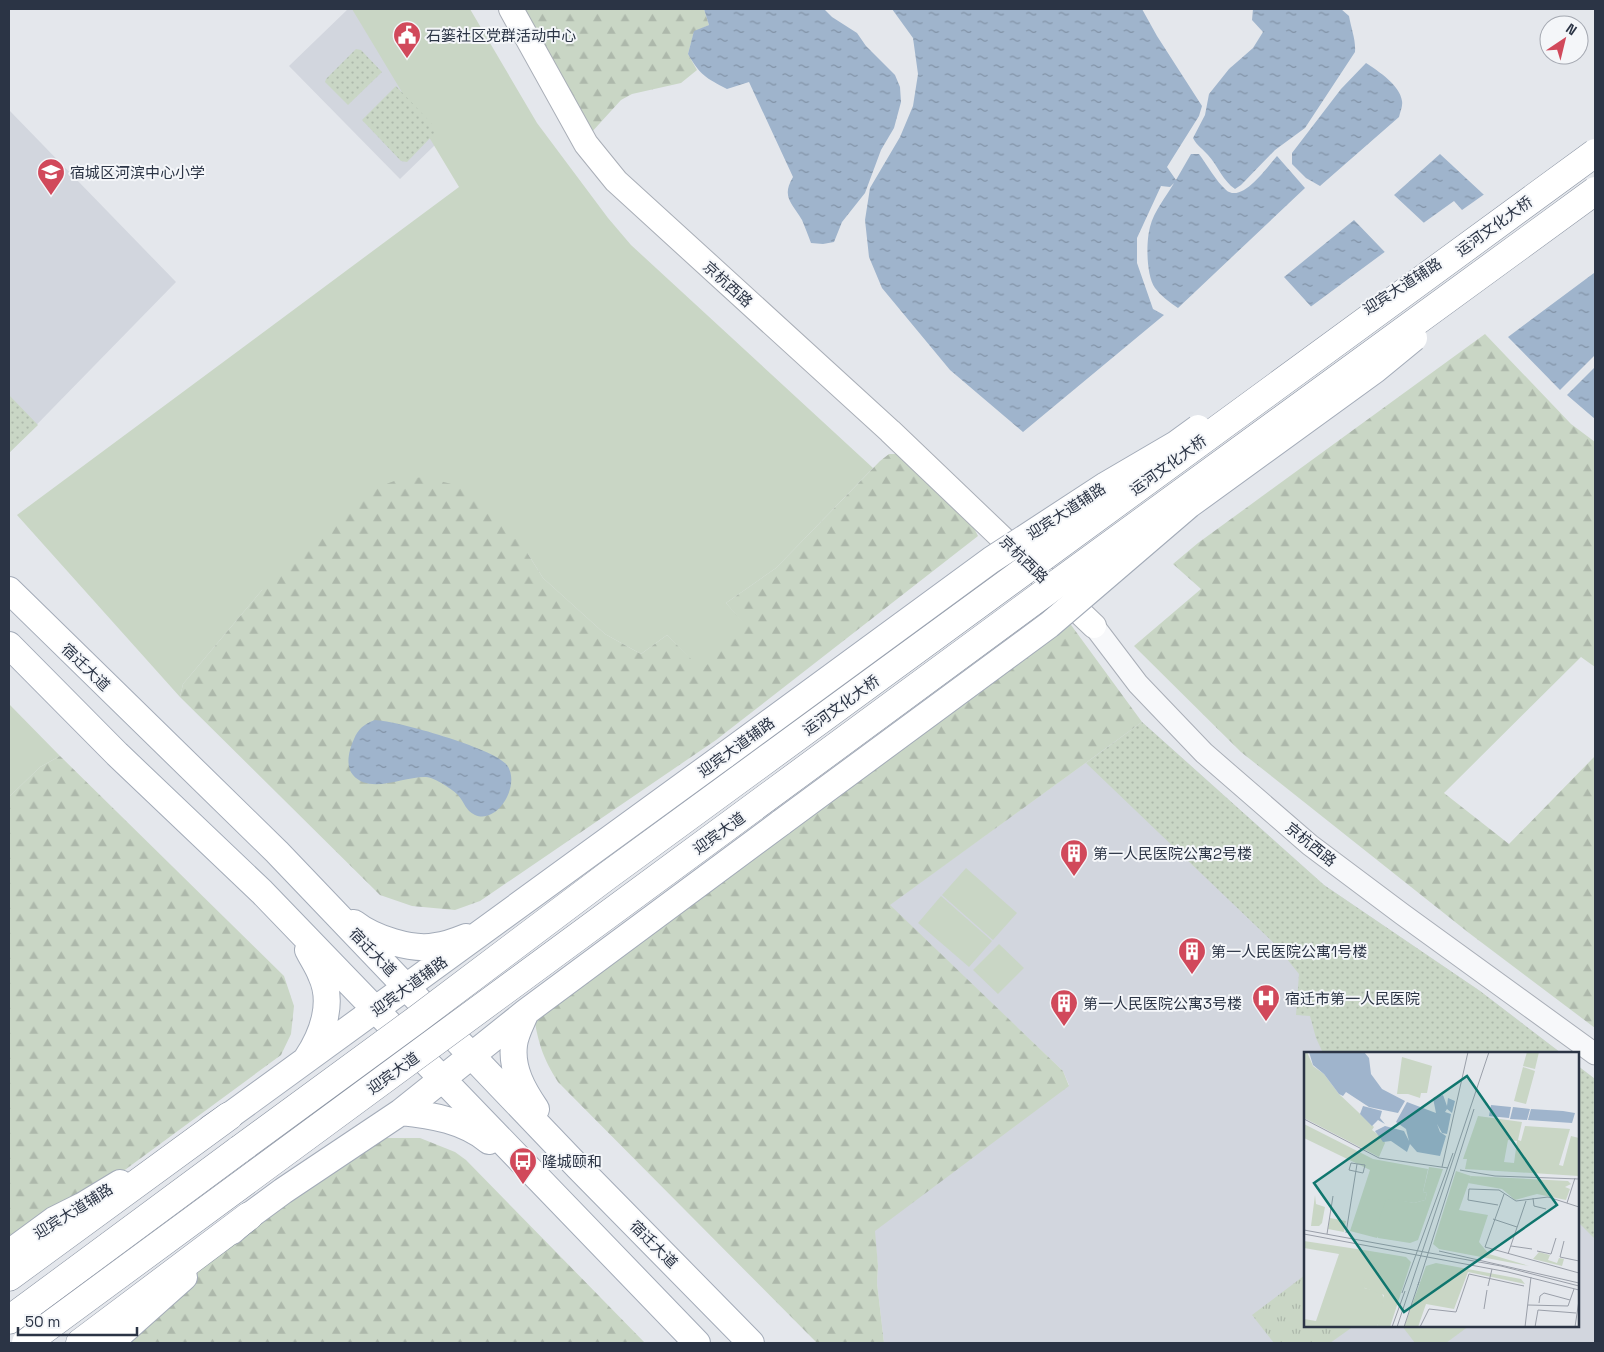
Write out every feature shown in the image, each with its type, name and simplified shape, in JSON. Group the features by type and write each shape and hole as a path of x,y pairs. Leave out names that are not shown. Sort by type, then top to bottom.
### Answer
{"highway":[{"name":"运河文化大桥","path":"741,779 1595,152"},
{"name":"运河文化大桥","path":"761,802 1050,589 1493,268 1595,191"},
{"name":"迎宾大道","path":"9,1320 416,1020 607,876 741,779"},
{"name":"迎宾大道","path":"26,1343 761,802"},
{"path":"9,1277 229,1116"},
{"path":"80,1343 249,1216"}],"main road":[{"name":"京杭西路","path":"511,9 586,144 616,181 890,431 1094,626"},
{"name":"迎宾大道辅路","path":"9,1253 54,1220 82,1206 229,1116 725,756 991,560 1106,485 1176,444 1403,283 1467,245"},
{"path":"110,1343 154,1305 249,1216 401,1112 526,1012 1049,625 1189,505 1366,376 1463,300 1493,268"},
{"name":"宿迁大道","path":"9,590 277,852 578,1167 751,1343"},
{"path":"9,645 117,754 284,914 697,1343"},
{"path":"320,896 361,929 408,946 434,947 486,930"},
{"path":"284,914 322,976 327,996 326,1015 317,1044 304,1062"},
{"path":"526,1012 514,1044 515,1069 524,1092 578,1167"},
{"path":"401,1112 426,1114 458,1123 482,1135 551,1193"}],"street":[{"name":"京杭西路","path":"1094,626 1138,684 1204,753 1310,845 1595,1054"}],"shaded area":[{"path":"348,9 374,9 472,109 400,179 289,66"},
{"name":"宿城区河滨中心小学","path":"9,110 176,282 9,453"},
{"name":"宿迁市第一人民医院","path":"1142,722 1324,885 1480,991 1560,1052 1304,1052 1304,1327 1579,1327 1579,1067 1595,1079 1595,1343 884,1343 877,1283 878,1266 874,1231 1069,1085 1063,1071 889,905"}],"green space":[{"path":"352,9 470,9 537,123 608,218 631,245 873,468 776,568 726,603 746,625 702,671 667,635 641,654 605,634 543,578 528,554 262,590 183,684 180,697 17,515 459,187"},
{"path":"520,9 704,9 709,25 694,32 688,54 697,70 681,83 632,94 621,100 590,134"},
{"path":"356,49 361,50 382,72 348,105 325,82"},
{"path":"396,86 435,127 434,134 407,162 401,161 362,120"},
{"path":"1485,334 1571,424 1595,442 1595,667 1581,657 1444,793 1509,844 1595,756 1595,1028 1469,933 1241,752 1134,646 1201,589 1173,564 1198,543"},
{"path":"9,395 38,425 9,453"},
{"path":"889,454 902,454 972,524 978,536 716,740 480,901 455,910 412,906 380,895 180,697 183,684 262,590 378,487 397,480 423,477 460,486 487,503 528,554 543,578 605,634 641,654 667,635 702,670 745,625 726,603 776,568"},
{"path":"1063,614 1142,722 890,905 1063,1071 1069,1086 875,1231 878,1266 877,1283 884,1343 817,1343 558,1082 542,1051 534,1018"},
{"path":"9,704 60,756 40,767 9,797"},
{"path":"1142,722 1324,885 1480,991 1560,1052 1323,1052 1316,1038 1310,1016 1296,1015 1299,974 1275,944 1086,763"},
{"path":"60,756 284,976 294,1006 291,1034 281,1055 9,1255 9,797 40,767"},
{"path":"966,868 1017,913 993,940 942,895"},
{"path":"941,896 992,941 969,967 918,923"},
{"path":"999,944 1024,968 998,994 973,970"},
{"path":"1579,1067 1595,1079 1595,1239 1579,1223"},
{"path":"378,1138 420,1138 455,1152 466,1160 645,1343 84,1343"},
{"path":"1304,1276 1304,1327 1353,1327 1330,1343 1274,1343 1252,1315"},
{"path":"1403,1327 1468,1327 1446,1343 1415,1343"}],"water":[{"path":"704,9 824,9 832,17 857,33 866,46 895,75 900,87 901,102 894,128 881,150 865,193 842,222 834,242 823,244 811,243 802,220 789,200 788,190 793,177 749,82 727,89 704,75 696,67 688,54 694,31 709,25"},
{"path":"892,9 1142,9 1202,106 1199,116 1167,167 1176,180 1191,154 1199,154 1215,178 1226,190 1232,193 1239,192 1254,182 1277,156 1305,188 1178,308 1165,299 1155,288 1148,267 1147,249 1150,227 1157,210 1174,183 1170,187 1161,186 1137,238 1137,263 1153,309 1164,315 1023,432 950,370 882,288 869,257 865,220 870,188 900,137 913,106 918,74 913,38"},
{"path":"1253,9 1341,9 1349,16 1355,52 1305,128 1275,150 1235,189 1227,182 1212,159 1193,138 1205,115 1209,94 1229,69 1253,48 1263,32 1252,20"},
{"path":"1366,63 1388,79 1397,89 1402,103 1399,117 1320,186 1306,178 1292,164 1292,153 1341,89"},
{"path":"1440,154 1524,232 1481,276 1394,195"},
{"path":"1354,220 1431,300 1316,312 1284,277"},
{"path":"1594,273 1595,355 1560,390 1508,337"},
{"path":"1595,367 1595,419 1567,395"},
{"path":"375,720 444,736 497,758 506,764 510,772 510,791 506,800 492,814 484,816 475,815 467,809 455,792 430,778 417,777 378,784 368,784 360,781 353,775 349,767 349,753 357,732"}],"pier":[{"path":"1486,193 1526,230 1480,277 1422,224 1454,201 1462,210"},
{"path":"1386,251 1433,299 1347,356 1309,308"}],"place":[{"name":"石篓社区党群活动中心","path":"407,59"},
{"name":"宿城区河滨中心小学","path":"51,196"},
{"name":"第一人民医院公寓2号楼","path":"1074,877"},
{"name":"第一人民医院公寓1号楼","path":"1192,975"},
{"name":"宿迁市第一人民医院","path":"1266,1022"},
{"name":"第一人民医院公寓3号楼","path":"1064,1027"},
{"name":"隆城颐和","path":"523,1185"}]}
